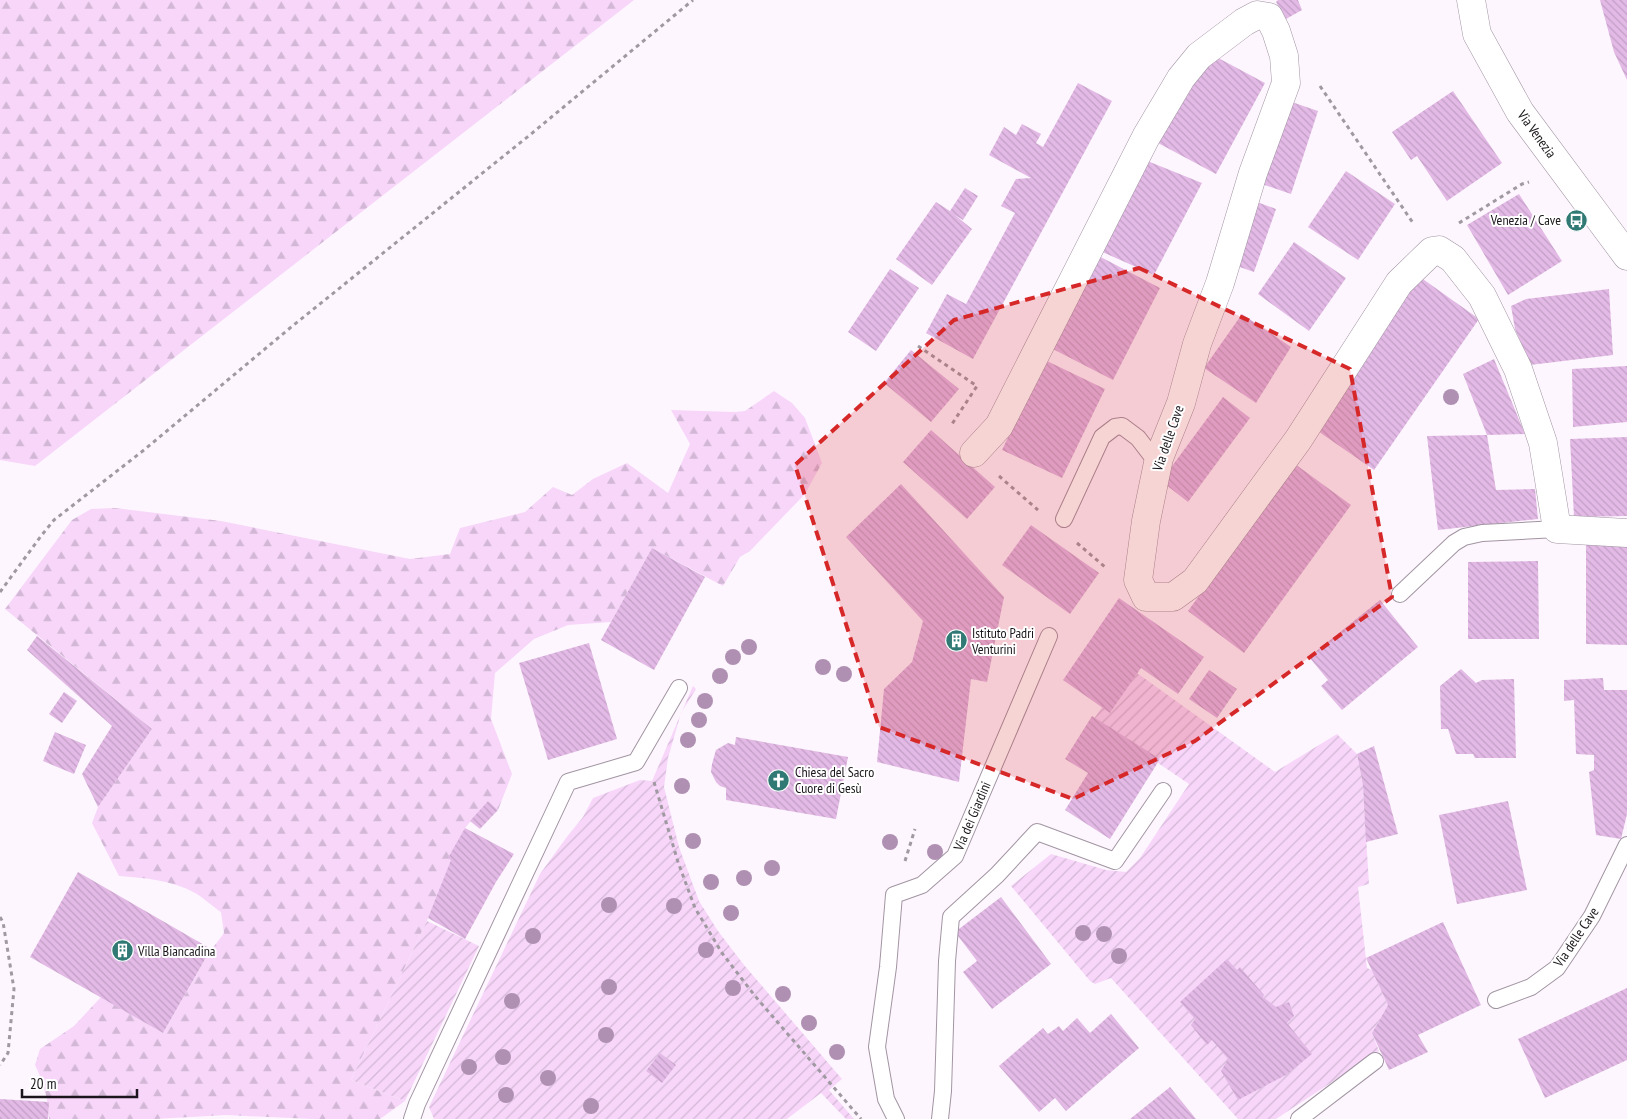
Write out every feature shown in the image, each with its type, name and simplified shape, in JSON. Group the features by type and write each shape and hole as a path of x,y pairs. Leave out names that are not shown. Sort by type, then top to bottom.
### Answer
{"street":[{"name":"Via Venezia","path":"1471,0 1478,34 1520,112 1627,256"},
{"name":"Via delle Cave","path":"974,453 999,426 1146,137 1181,78 1199,56 1244,22 1257,15 1269,17 1276,31 1284,56 1286,83 1253,173 1220,283 1197,344 1180,403 1158,464 1146,521 1138,580 1146,597 1173,597 1195,580 1298,440 1399,284 1432,251 1438,250 1453,259 1482,296 1518,369 1543,443 1558,529"},
{"path":"1558,529 1627,533"}],"lane":[{"path":"1064,519 1102,437 1115,427 1122,426 1138,438 1158,464"},
{"path":"1400,594 1454,544 1464,538 1482,533 1558,529"},
{"name":"Via dei Giardini","path":"896,1119 886,1099 878,1047 888,967 894,895 922,885 955,856 1049,636"},
{"path":"412,1119 417,1104 568,782 636,762 679,688"},
{"path":"940,1119 943,1091 947,961 951,917 997,875 1038,832 1115,861 1163,791"},
{"name":"Via delle Cave","path":"1496,1000 1531,987 1557,968 1592,916 1627,845"},
{"path":"1299,1119 1375,1062"}],"path":[{"path":"0,592 54,520 144,450 290,328 693,0"},
{"path":"1320,85 1418,231"},
{"path":"1466,218 1522,184"},
{"path":"918,346 977,386 948,428 1043,514"},
{"path":"1073,539 1109,570"},
{"path":"636,762 653,777 678,862 695,908 722,953 755,996 861,1119"},
{"path":"0,917 3,922 14,989 8,1052 0,1066"}],"highlighted area":[{"path":"1139,268 1350,369 1392,597 1195,741 1073,799 879,727 795,465 954,320"}],"green space":[{"path":"0,0 634,0 35,466 0,460"},
{"path":"774,391 792,403 805,418 822,463 805,494 750,551 740,557 723,586 652,548 611,622 568,625 534,639 495,673 491,719 512,774 498,810 488,801 465,828 427,921 351,1080 405,1101 380,1119 312,1119 226,1115 155,1119 49,1119 45,1091 35,1065 40,1049 74,1026 101,997 163,1033 209,953 224,933 221,912 195,893 168,882 119,876 92,823 98,807 152,729 5,609 72,520 91,509 115,508 221,521 410,559 450,554 460,528 525,512 553,487 572,495 593,479 627,463 668,493 690,444 671,410 745,411"},
{"path":"1137,673 1275,772 1337,734 1357,754 1363,786 1369,884 1358,887 1367,968 1372,970 1388,1005 1372,1033 1379,1051 1276,1119 1238,1119 1111,978 1095,984 1090,981 1011,886 1051,854 1106,870 1126,872 1140,858 1189,784 1158,763 1160,759 1093,720 1102,707 1111,712"},
{"path":"693,686 696,689 682,711"},
{"path":"680,715 668,758 664,787 679,847 699,901 718,931 744,965 842,1079 829,1090 854,1119 846,1119 821,1093 787,1119 434,1119 429,1107 540,874 583,817 593,798 640,780 652,781"},
{"path":"427,921 479,946 405,1101 351,1080"}],"building":[{"path":"1278,0 1298,0 1302,10 1286,19 1276,2"},
{"path":"1600,0 1627,0 1627,80 1614,52"},
{"path":"1207,52 1265,83 1216,174 1158,143"},
{"path":"1078,83 1112,101 973,359 926,333 947,294 966,304 1015,213 1001,206 1016,179 1031,178 989,155 1004,127 1016,135 1022,124 1041,134 1036,143 1043,147"},
{"path":"1453,91 1502,163 1447,201 1417,156 1411,160 1392,132"},
{"path":"1286,100 1318,111 1291,194 1259,183"},
{"path":"1140,158 1202,183 1154,275 1089,246"},
{"path":"1346,171 1395,204 1358,260 1308,227"},
{"path":"965,188 978,196 963,220 955,215 972,229 932,285 896,259 936,202 950,211"},
{"path":"1519,194 1562,261 1508,295 1467,225"},
{"path":"1254,201 1276,209 1254,272 1231,264"},
{"path":"1294,242 1346,278 1309,331 1258,294"},
{"path":"1093,253 1160,288 1113,380 1045,345"},
{"path":"890,269 919,288 876,351 848,332"},
{"path":"1420,277 1479,319 1374,470 1315,429"},
{"path":"1609,289 1613,355 1530,365 1515,329 1511,306 1526,299"},
{"path":"1242,314 1291,347 1256,403 1204,368"},
{"path":"911,350 959,389 931,422 884,383"},
{"path":"1494,359 1525,434 1487,435 1463,374"},
{"path":"1045,360 1105,389 1062,478 1002,450"},
{"path":"1627,366 1627,422 1573,427 1572,369"},
{"path":"1223,397 1250,418 1188,502 1161,481"},
{"path":"931,430 995,487 967,519 903,462"},
{"path":"1487,435 1496,490 1535,489 1538,519 1438,530 1427,436"},
{"path":"1627,437 1627,516 1574,517 1570,439"},
{"path":"1295,464 1351,505 1244,653 1188,611"},
{"name":"Istituto Padri Venturini","path":"901,484 1004,597 987,682 971,679 959,782 877,762 884,689 912,662 923,621 846,537"},
{"path":"1031,525 1099,573 1070,614 1002,565"},
{"path":"1627,544 1627,645 1586,644 1586,545"},
{"path":"652,548 705,577 654,670 601,640"},
{"path":"1538,561 1539,639 1468,639 1468,562"},
{"path":"1119,598 1204,657 1178,694 1141,668 1110,713 1063,680"},
{"path":"1380,600 1418,647 1342,710 1321,686 1328,680 1309,657"},
{"path":"37,636 152,729 98,807 82,774 112,726 27,650"},
{"path":"589,643 617,739 548,760 519,663"},
{"path":"1461,669 1476,683 1482,680 1514,679 1516,758 1475,758 1473,754 1456,754 1448,729 1441,729 1440,686"},
{"path":"1209,670 1237,689 1217,718 1189,699"},
{"path":"1603,678 1604,690 1627,690 1627,814 1621,839 1596,835 1589,772 1594,770 1594,755 1576,754 1574,700 1564,701 1564,680"},
{"path":"64,692 77,701 62,723 49,714"},
{"path":"1092,716 1160,759 1110,839 1065,810 1088,773 1065,759"},
{"path":"55,732 86,745 74,774 43,761"},
{"name":"Chiesa del Sacro Cuore di Gesù","path":"736,737 848,757 836,819 726,800 726,788 716,782 711,772 712,764 716,750 728,743 735,745"},
{"path":"1374,746 1398,834 1366,842 1363,786 1357,754"},
{"path":"488,801 498,810 480,829 470,821"},
{"path":"1508,801 1527,890 1457,904 1439,815"},
{"path":"465,828 514,854 496,882 465,939 428,918 451,860 448,858"},
{"name":"Villa Biancadina","path":"78,872 211,949 163,1033 30,957"},
{"path":"1001,897 1051,964 992,1009 963,972 977,961 955,932"},
{"path":"1443,922 1481,1005 1418,1035 1428,1052 1389,1070 1372,1033 1388,1005 1366,958"},
{"path":"1227,959 1237,970 1240,967 1264,995 1263,997 1276,1007 1289,1002 1294,1016 1287,1023 1312,1054 1286,1075 1238,1100 1221,1071 1228,1059 1212,1040 1207,1045 1191,1025 1195,1019 1180,1002"},
{"path":"1627,988 1627,1060 1545,1098 1518,1039"},
{"path":"1111,1014 1139,1048 1066,1111 1055,1098 1039,1112 999,1066 1043,1028 1048,1034 1059,1026 1063,1031 1077,1018 1090,1033"},
{"path":"660,1053 676,1065 662,1083 646,1071"},
{"path":"1170,1087 1196,1119 1130,1119"},
{"path":"0,1099 49,1102 48,1119 0,1119"}],"place":[{"name":"Venezia / Cave","path":"1577,220"},
{"name":"Istituto Padri Venturini","path":"956,641"},
{"name":"Chiesa del Sacro Cuore di Gesù","path":"779,780"},
{"name":"Villa Biancadina","path":"122,951"}]}
